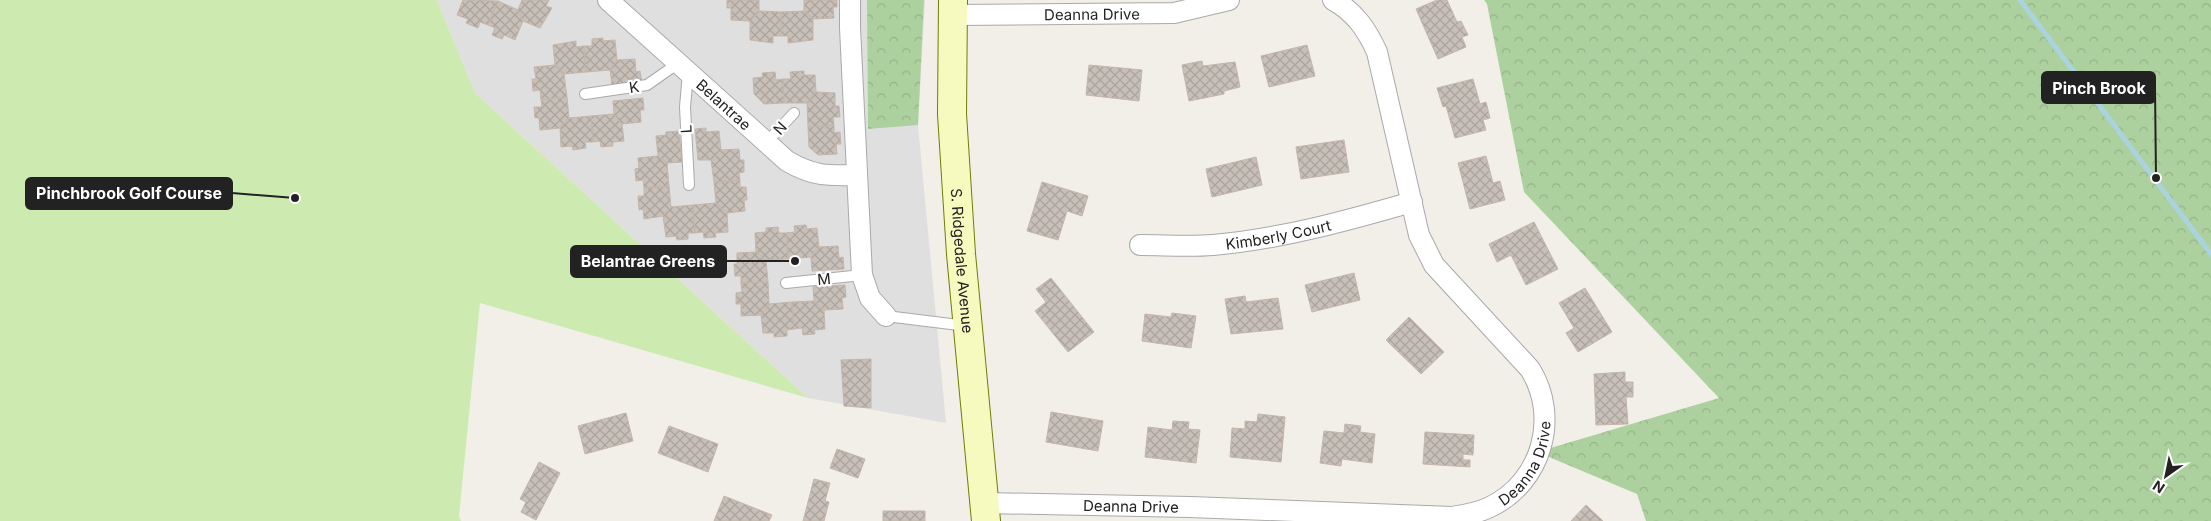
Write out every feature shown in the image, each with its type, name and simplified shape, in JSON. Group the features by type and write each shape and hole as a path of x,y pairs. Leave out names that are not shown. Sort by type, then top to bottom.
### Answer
{"main road":[{"name":"S. Ridgedale Avenue","path":"953,7 952,114 968,326 986,512"}],"street":[{"name":"Belantrae","path":"608,0 787,162 804,171 822,176 856,175"},
{"path":"850,0 856,175 862,276 870,298 886,316"},
{"name":"Deanna Drive","path":"953,7 1174,13 1229,0"},
{"name":"Deanna Drive","path":"986,512 1200,508 1452,517 1472,514 1490,507 1506,497 1532,469 1541,448 1545,429 1545,409 1542,394 1530,369 1434,265 1419,235 1377,52 1369,34 1358,18 1343,5 1333,0"},
{"name":"Kimberly Court","path":"1140,245 1211,245 1260,239 1324,226 1412,202"}],"lane":[{"name":"K","path":"585,94 647,85 682,68"},
{"name":"L","path":"682,68 689,185"},
{"name":"N","path":"766,143 794,113"},
{"name":"M","path":"786,283 862,276"},
{"path":"886,316 968,326"}],"shaded area":[{"path":"437,0 925,0 918,125 946,423 808,398 475,93"}],"green space":[{"path":"0,0 437,0 475,93 808,398 480,303 459,516 461,521 0,521"},
{"path":"867,0 924,0 918,125 868,129"},
{"path":"1484,0 2211,0 2211,521 1646,521 1637,494 1537,452 1719,398 1524,192 1487,4"}],"building":[{"path":"463,0 498,1 488,25 480,22 478,28 466,23 468,19 457,15"},
{"path":"522,0 549,0 546,6 552,8 540,28 523,21 518,10"},
{"path":"727,0 759,0 759,11 750,21 731,20 731,8 727,8"},
{"path":"804,0 837,0 837,7 833,7 834,18 813,19 804,11"},
{"path":"1437,0 1447,0 1457,22 1461,21 1468,35 1462,37 1466,47 1438,59 1416,9"},
{"path":"498,1 518,10 523,21 515,40 504,35 502,39 492,35 495,28 488,25"},
{"path":"759,11 781,12 781,36 773,36 773,43 750,40 750,21"},
{"path":"804,11 813,19 813,40 788,43 788,36 781,36 781,12"},
{"path":"603,38 603,41 615,40 617,60 610,70 586,72 584,46 592,46 592,39"},
{"path":"576,41 576,47 584,46 586,72 564,74 555,65 553,45"},
{"path":"1307,45 1315,76 1269,87 1261,56"},
{"path":"635,59 636,72 640,71 642,82 612,85 610,70 617,60"},
{"path":"1202,61 1203,66 1235,62 1240,87 1224,91 1224,94 1189,101 1182,65"},
{"path":"555,65 564,74 567,97 541,100 540,90 533,91 532,79 536,79 534,67"},
{"path":"1089,65 1142,70 1139,101 1086,95"},
{"path":"804,71 804,75 815,75 816,92 807,103 784,103 783,79 791,79 790,72"},
{"path":"775,72 776,80 783,79 784,103 764,104 754,94 753,78 763,77 762,73"},
{"path":"1473,79 1480,104 1486,102 1490,118 1483,120 1486,130 1455,138 1446,106 1443,107 1437,88"},
{"path":"816,92 835,93 835,106 839,106 840,117 833,117 834,125 808,127 807,103"},
{"path":"567,97 569,118 560,128 540,130 539,118 535,118 534,107 542,107 541,100"},
{"path":"643,98 644,110 640,110 641,122 622,124 614,114 613,101"},
{"path":"614,114 622,124 624,141 613,142 613,146 601,147 600,141 593,142 591,116"},
{"path":"591,116 593,142 585,142 586,148 573,150 572,146 561,147 560,128 569,118"},
{"path":"834,125 834,133 840,132 841,144 836,144 837,154 818,155 809,147 808,127"},
{"path":"706,128 706,132 719,131 721,150 711,160 698,160 695,129"},
{"path":"679,131 682,162 667,163 658,156 656,136 666,135 666,132"},
{"path":"1344,140 1349,172 1301,179 1296,147"},
{"path":"739,149 740,160 744,160 744,172 739,173 740,180 714,182 711,160 721,150"},
{"path":"658,156 667,163 669,186 644,188 643,180 636,181 635,169 639,168 638,158"},
{"path":"1486,156 1493,183 1500,181 1505,200 1470,209 1458,163"},
{"path":"1256,157 1262,185 1212,197 1206,169"},
{"path":"740,180 740,187 746,187 747,200 744,200 745,211 727,213 716,203 714,182"},
{"path":"1042,182 1088,196 1082,216 1067,211 1058,240 1027,231"},
{"path":"669,186 671,207 663,216 644,219 643,209 639,210 638,196 644,196 644,188"},
{"path":"716,203 727,213 728,232 715,233 716,237 704,238 703,232 695,233 693,205"},
{"path":"693,205 695,233 688,233 688,239 677,240 676,236 666,237 663,216 671,207"},
{"path":"1534,222 1558,269 1526,285 1511,255 1497,262 1489,244"},
{"path":"806,225 807,229 817,228 819,247 811,257 788,259 786,233 795,232 794,226"},
{"path":"778,227 779,233 786,233 788,259 766,260 756,252 755,233 766,232 766,228"},
{"path":"838,246 839,258 843,257 844,269 812,271 811,257 819,247"},
{"path":"756,252 766,260 768,282 741,283 741,276 735,276 734,264 737,264 737,253"},
{"path":"1354,273 1360,300 1312,312 1305,285"},
{"path":"1051,278 1094,332 1068,352 1035,311 1046,302 1036,289"},
{"path":"768,282 769,304 761,315 741,316 741,304 736,304 736,293 742,292 741,283"},
{"path":"845,285 846,297 842,298 843,309 824,310 814,301 813,287"},
{"path":"1585,288 1612,332 1578,352 1566,333 1574,328 1559,303"},
{"path":"1245,296 1246,302 1278,298 1283,329 1231,334 1225,299"},
{"path":"814,301 824,310 825,329 814,330 815,334 803,335 802,328 794,329 792,302"},
{"path":"792,302 794,329 787,330 787,336 774,337 774,333 763,333 761,315 769,304"},
{"path":"1172,313 1196,316 1191,348 1142,341 1145,314 1171,317"},
{"path":"1409,317 1444,352 1421,374 1386,340"},
{"path":"871,359 871,408 844,406 841,360"},
{"path":"1625,372 1625,382 1633,382 1633,397 1626,397 1628,424 1596,425 1594,374"},
{"path":"1051,412 1103,421 1098,451 1046,442"},
{"path":"626,413 633,441 585,454 578,426"},
{"path":"1258,414 1285,417 1281,462 1230,457 1232,428 1245,429 1245,421 1257,422"},
{"path":"1173,421 1189,422 1188,429 1200,430 1196,463 1145,457 1148,427 1172,430"},
{"path":"1345,424 1361,426 1360,432 1375,434 1372,463 1342,459 1341,466 1320,463 1324,431 1344,433"},
{"path":"669,426 718,444 708,472 658,453"},
{"path":"1425,432 1474,435 1473,455 1463,454 1463,460 1470,460 1470,467 1423,464"},
{"path":"837,449 865,459 858,478 830,468"},
{"path":"539,462 560,473 536,520 521,512 526,502 520,499"},
{"path":"814,479 830,483 825,501 829,502 824,521 803,521"},
{"path":"724,496 772,515 769,521 714,521"},
{"path":"1586,505 1603,521 1571,521"},
{"path":"883,511 925,511 925,521 883,521"}],"waterway":[{"path":"2020,0 2211,254"}],"place":[{"name":"Pinch Brook","path":"2156,178"},
{"name":"Pinchbrook Golf Course","path":"295,198"},
{"name":"Belantrae Greens","path":"795,261"}]}
